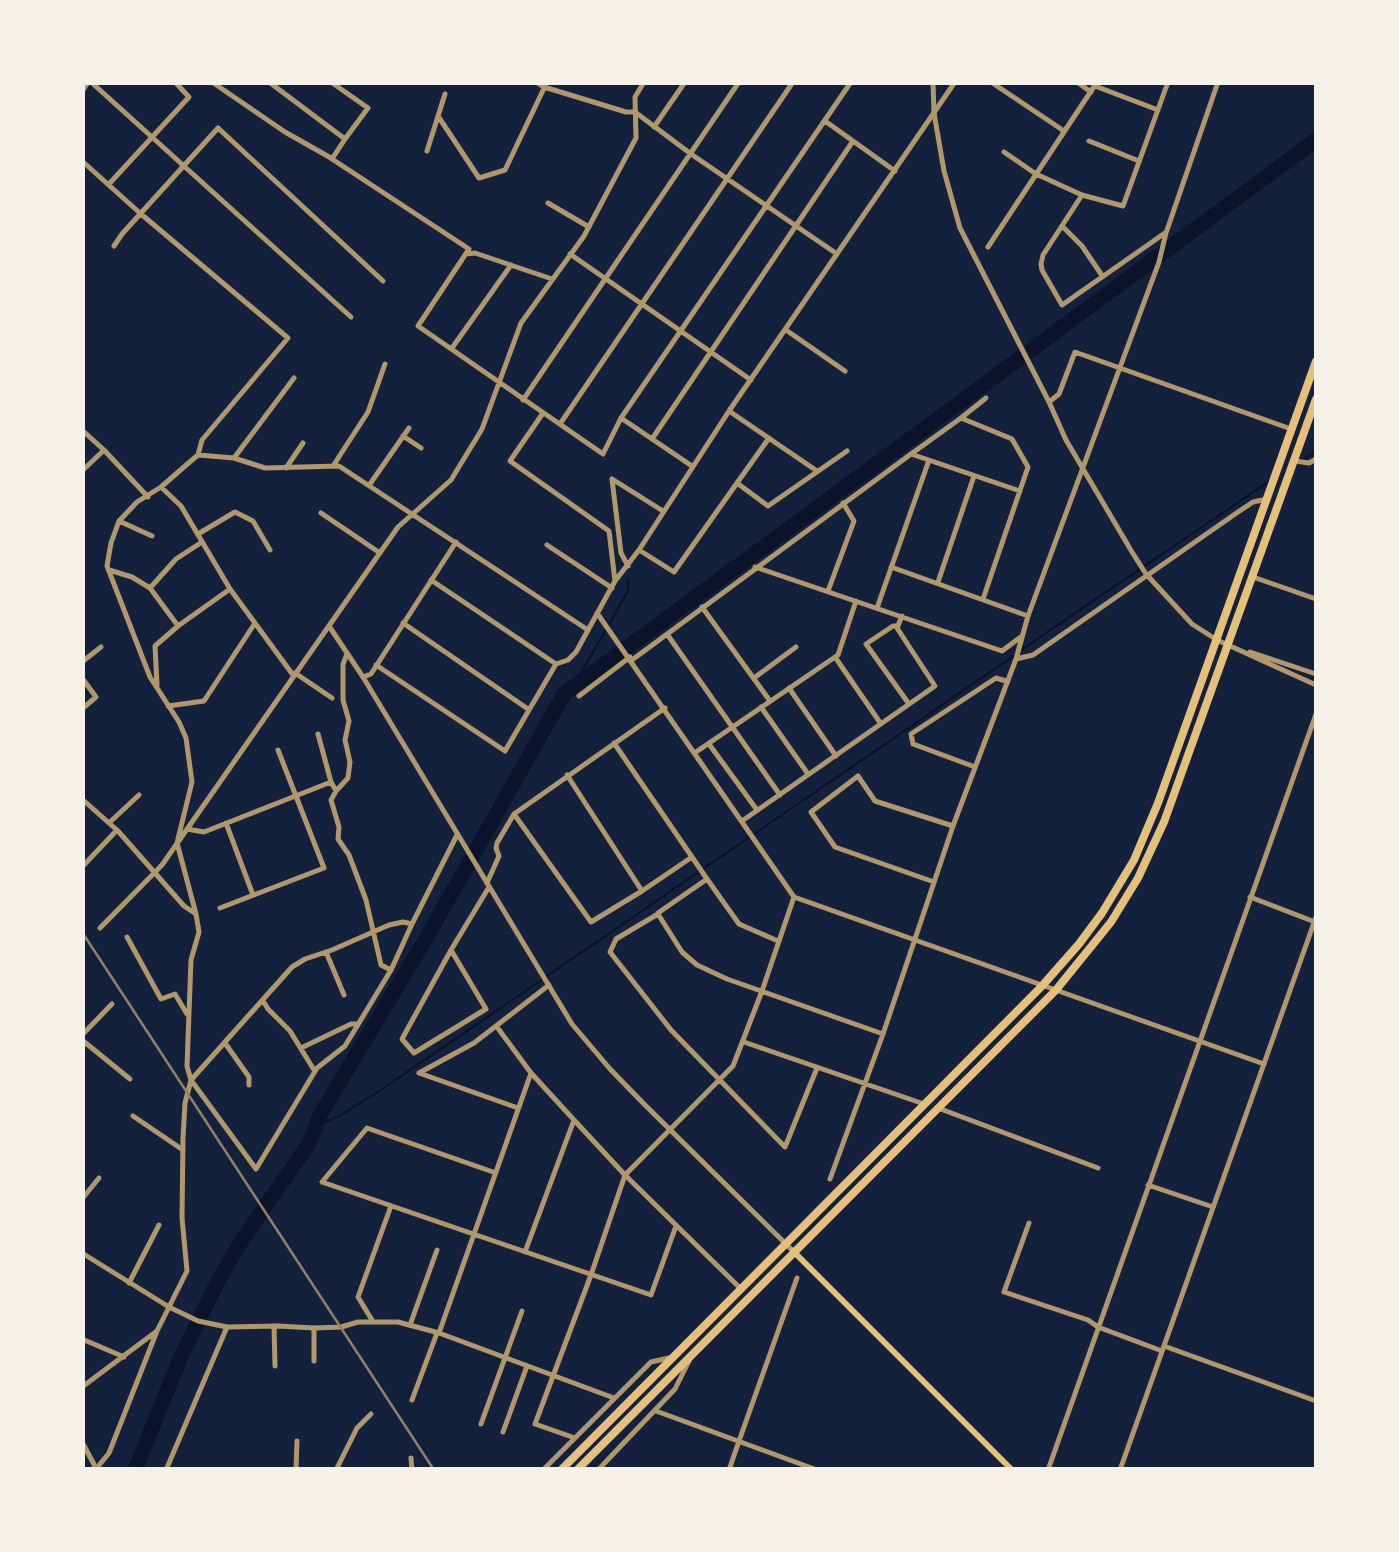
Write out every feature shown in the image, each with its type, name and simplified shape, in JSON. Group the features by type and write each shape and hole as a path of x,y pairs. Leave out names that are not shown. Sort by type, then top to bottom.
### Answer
{"main road":[{"path":"561,1470 1042,986 1102,913 1134,860 1158,803 1316,361"},
{"path":"577,1470 1056,990 1104,932 1148,860 1171,806 1316,399"},
{"path":"794,1252 1012,1470"}],"street":[{"path":"82,92 89,82 351,317"},
{"path":"109,184 189,97 175,82"},
{"path":"212,82 469,249 418,326 602,454 621,418 849,83"},
{"path":"269,82 344,139"},
{"path":"331,82 368,108 332,159"},
{"path":"536,82 635,112 836,254"},
{"path":"100,928 155,874 398,527 451,480 482,429 521,324 588,227 636,138 635,97 644,82"},
{"path":"654,127 685,82"},
{"path":"523,400 739,82"},
{"path":"560,424 793,82"},
{"path":"933,82 944,171 960,228 1066,440 1139,563 1192,624 1216,640 1316,685"},
{"path":"376,665 505,751 556,664 576,652 614,585 692,466 956,82"},
{"path":"991,82 1064,131"},
{"path":"1077,82 1158,110"},
{"path":"1004,152 1036,174 1082,195 1123,206 1168,82"},
{"path":"830,1179 1028,616 1159,262 1218,82"},
{"path":"438,116 480,178 506,170 545,85"},
{"path":"988,247 1094,87"},
{"path":"427,151 445,94"},
{"path":"825,121 895,172"},
{"path":"114,246 218,128 383,281"},
{"path":"652,439 853,141"},
{"path":"1089,141 1139,161"},
{"path":"82,161 288,338 202,440 198,456 119,521 107,566 150,677 186,738 192,782 177,843 199,932 191,960 186,1066 191,1080 256,1170 315,1072 345,1046 391,970 457,835"},
{"path":"1082,195 1041,264 1062,305 1166,233"},
{"path":"548,203 588,227"},
{"path":"1062,226 1082,246 1102,276"},
{"path":"466,254 476,253 552,279"},
{"path":"570,254 751,380"},
{"path":"451,349 511,265"},
{"path":"786,330 845,371"},
{"path":"1049,402 1059,394 1074,352 1292,430"},
{"path":"333,466 368,412 385,364"},
{"path":"234,458 294,378"},
{"path":"579,696 986,398"},
{"path":"729,411 816,471"},
{"path":"543,413 510,461 609,531 614,585"},
{"path":"621,418 692,466"},
{"path":"961,418 1012,440 1028,466 983,599"},
{"path":"370,484 409,428"},
{"path":"82,430 148,497"},
{"path":"403,436 421,448"},
{"path":"639,550 674,572 769,438"},
{"path":"286,468 304,443"},
{"path":"82,471 104,450"},
{"path":"737,484 768,506 847,451"},
{"path":"911,454 1020,492"},
{"path":"198,456 234,458 265,468 339,466 588,630"},
{"path":"877,608 929,460"},
{"path":"1296,462 1316,460"},
{"path":"938,583 974,476"},
{"path":"628,566 621,553 612,479 664,512"},
{"path":"161,487 181,506 230,589 294,674 332,698"},
{"path":"1016,659 1033,655 1146,573 1253,502 1267,499"},
{"path":"828,591 854,520 843,503"},
{"path":"198,534 235,512 253,521 270,550"},
{"path":"321,512 380,554"},
{"path":"119,521 152,536"},
{"path":"150,588 176,559 202,542"},
{"path":"363,677 371,674 456,542"},
{"path":"546,544 614,585"},
{"path":"891,566 1028,616"},
{"path":"756,567 1002,652 1022,636"},
{"path":"109,570 150,588 178,626"},
{"path":"1253,576 1316,599"},
{"path":"431,580 556,664"},
{"path":"157,688 155,646 230,589"},
{"path":"696,752 836,657 856,601"},
{"path":"702,607 770,701"},
{"path":"598,612 794,897 1264,1064"},
{"path":"898,626 902,616"},
{"path":"168,706 204,702 255,623"},
{"path":"403,623 529,710"},
{"path":"329,626 572,1024 670,1129 794,1252"},
{"path":"742,820 935,686 898,626"},
{"path":"898,626 866,644 909,704"},
{"path":"667,634 780,794"},
{"path":"1228,645 1316,674"},
{"path":"82,662 101,647"},
{"path":"753,678 796,647"},
{"path":"347,654 343,664 343,700 349,720 345,740 350,762 348,778 331,800 338,840 350,855 366,900 381,965 391,970"},
{"path":"836,657 881,724"},
{"path":"82,678 96,697 82,708"},
{"path":"975,767 913,744 911,734 996,678 1006,680"},
{"path":"788,688 836,756"},
{"path":"761,707 808,774"},
{"path":"450,950 486,1009 414,1053 402,1039 450,950 487,883 499,856 497,842 514,814 665,708"},
{"path":"1048,1470 1316,714"},
{"path":"318,734 330,782 336,791"},
{"path":"614,743 739,924 778,941"},
{"path":"709,743 758,810"},
{"path":"220,908 324,868 278,750"},
{"path":"567,775 642,890"},
{"path":"934,882 835,847 811,812 858,776 875,801 953,826"},
{"path":"187,830 204,832 330,782"},
{"path":"109,823 139,795"},
{"path":"82,799 196,914"},
{"path":"514,814 591,922 692,857"},
{"path":"226,823 253,895"},
{"path":"82,866 116,830"},
{"path":"705,877 658,914 616,939 610,952 670,1030 786,1148 817,1068"},
{"path":"574,1438 535,1424 625,1175 733,1066 794,897"},
{"path":"1120,1470 1316,920 1250,897"},
{"path":"658,914 682,952 697,965 883,1034"},
{"path":"82,1442 96,1469 109,1453 157,1331 172,1308 187,1271 182,1218 183,1150 185,1103 191,1080 292,967 389,924 412,924"},
{"path":"127,937 161,999 176,994 188,1017"},
{"path":"326,952 344,994"},
{"path":"518,1108 419,1073 498,1027 548,984"},
{"path":"263,1001 290,1031 315,1072"},
{"path":"112,1004 82,1037 130,1079"},
{"path":"301,1048 358,1024"},
{"path":"498,1027 531,1073 574,1120 740,1288"},
{"path":"744,1042 924,1104"},
{"path":"225,1043 249,1077 248,1085"},
{"path":"412,1400 531,1073"},
{"path":"938,1108 1098,1168"},
{"path":"133,1116 183,1150"},
{"path":"526,1252 574,1120"},
{"path":"496,1173 366,1128 322,1182 650,1295 676,1226"},
{"path":"82,1199 99,1178"},
{"path":"1148,1186 1213,1208"},
{"path":"372,1320 358,1297 391,1206"},
{"path":"1029,1223 1004,1292 1316,1401"},
{"path":"129,1283 158,1225"},
{"path":"410,1325 437,1250"},
{"path":"82,1253 198,1321 224,1326 314,1328 372,1320 398,1322 614,1398"},
{"path":"729,1470 797,1278"},
{"path":"481,1424 522,1311"},
{"path":"166,1470 224,1326"},
{"path":"274,1326 275,1366"},
{"path":"314,1328 314,1361"},
{"path":"82,1386 157,1331"},
{"path":"82,1339 124,1357"},
{"path":"598,1470 677,1386 694,1352"},
{"path":"543,1470 651,1362 672,1358"},
{"path":"503,1432 526,1366"},
{"path":"670,1376 677,1386"},
{"path":"656,1411 817,1470"},
{"path":"336,1470 357,1428 371,1414"},
{"path":"296,1470 298,1442"},
{"path":"411,1458 412,1470"}],"waterway":[{"path":"135,1470 182,1354 218,1281 310,1142 320,1115 424,942 564,694 1316,140"},
{"path":"1303,460 1316,451"},
{"path":"1021,650 1271,480"},
{"path":"573,687 628,591 628,580"},
{"path":"316,1126 375,1094 1015,655"}],"railway":[{"path":"82,932 434,1470"}]}
